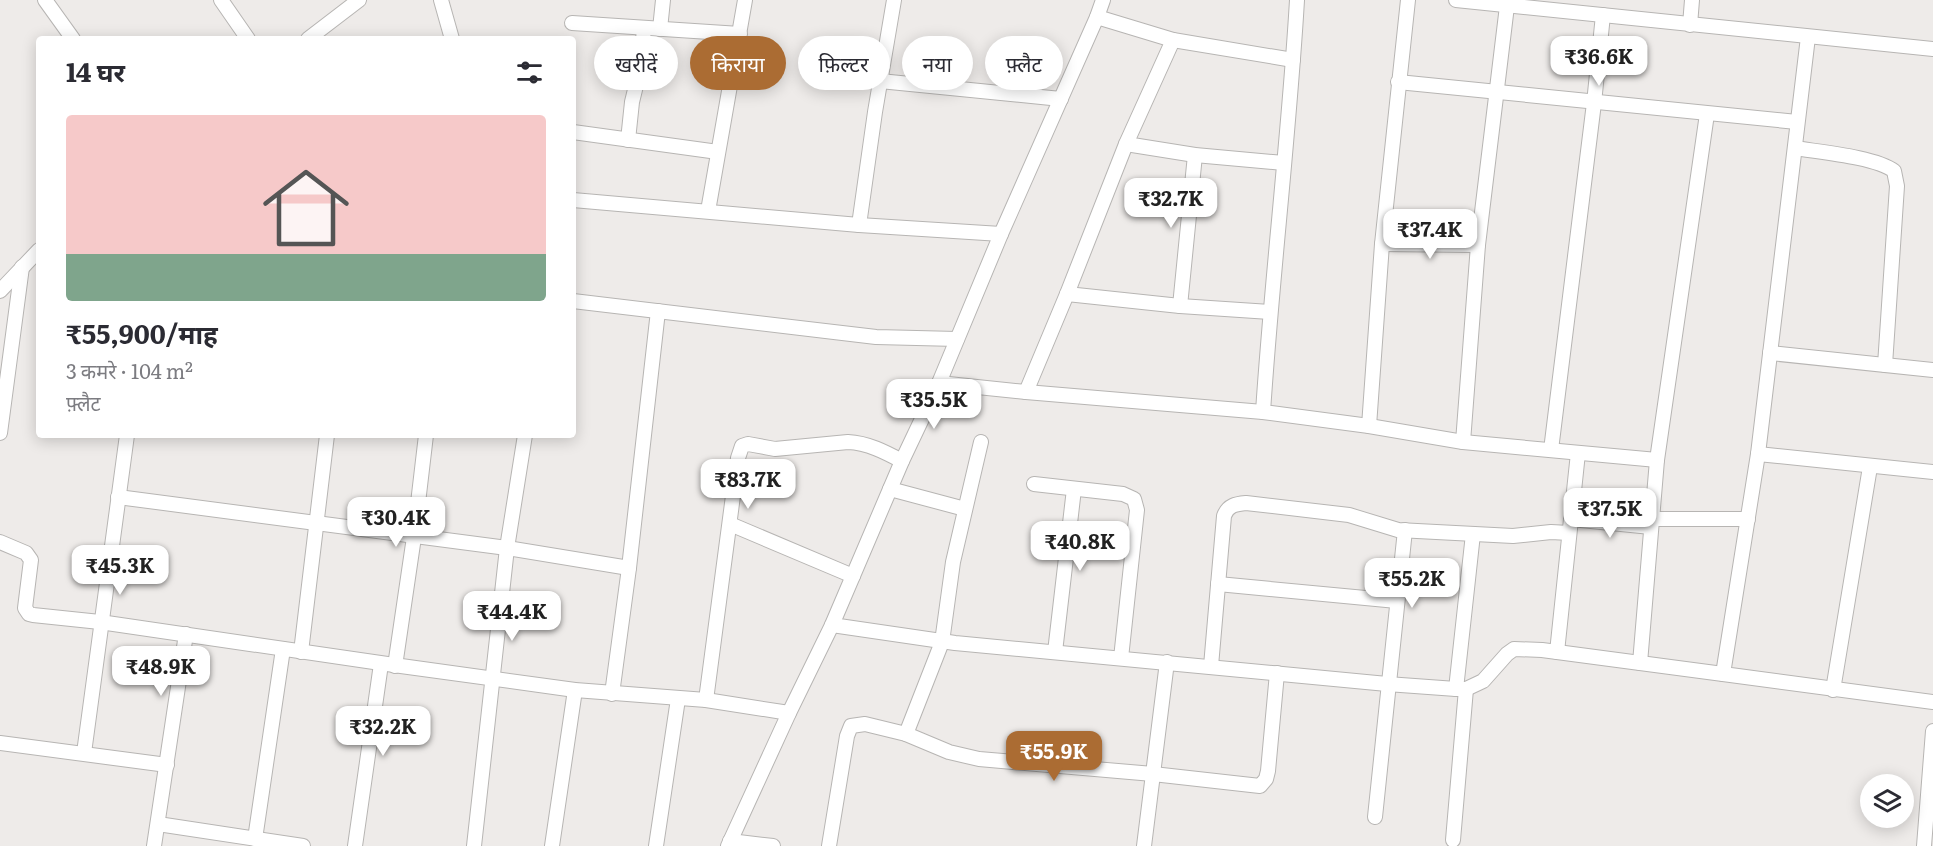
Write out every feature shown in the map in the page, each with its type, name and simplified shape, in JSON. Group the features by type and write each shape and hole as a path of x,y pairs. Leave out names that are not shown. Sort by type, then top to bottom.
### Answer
{"street":[{"path":"45,0 71,36"},
{"path":"221,0 246,36"},
{"path":"441,0 451,36"},
{"path":"660,29 663,0"},
{"path":"708,211 745,0"},
{"path":"888,36 894,0"},
{"path":"773,846 729,844 832,625 1097,17 1102,0"},
{"path":"1263,412 1297,0"},
{"path":"1369,426 1382,244 1407,0"},
{"path":"1456,0 1933,50"},
{"path":"1690,25 1692,0"},
{"path":"312,36 358,1"},
{"path":"1462,442 1478,245 1507,6"},
{"path":"1551,450 1603,15"},
{"path":"1097,17 1173,40 1293,60"},
{"path":"572,23 740,34"},
{"path":"628,140 632,102 641,65 644,28"},
{"path":"1723,674 1758,454 1808,37"},
{"path":"1026,392 1126,144 1173,40"},
{"path":"890,82 1061,99"},
{"path":"1398,82 1797,122"},
{"path":"859,225 879,90"},
{"path":"1640,663 1657,460 1707,114"},
{"path":"576,132 718,152"},
{"path":"1126,144 1194,155 1284,163"},
{"path":"1795,148 1873,162 1888,166 1894,171 1897,186 1885,365"},
{"path":"1180,306 1194,155"},
{"path":"576,200 859,225 1001,234"},
{"path":"1382,244 1478,245"},
{"path":"0,291 36,253"},
{"path":"0,433 22,267"},
{"path":"1067,294 1180,306 1270,312"},
{"path":"576,301 876,337 957,339"},
{"path":"612,694 629,568 658,311"},
{"path":"1770,353 1933,370"},
{"path":"939,382 1026,392 1263,412 1369,426 1462,442 1657,460"},
{"path":"84,753 127,438"},
{"path":"301,652 327,438"},
{"path":"395,666 426,438"},
{"path":"474,846 507,548 525,438"},
{"path":"906,734 942,642 949,584 981,442"},
{"path":"706,700 738,458 744,445 775,449 859,443 884,451 902,461"},
{"path":"1557,652 1578,453"},
{"path":"1758,454 1933,472"},
{"path":"1833,690 1870,466"},
{"path":"1034,484 1130,496 1136,504 1121,658"},
{"path":"890,489 966,509"},
{"path":"1055,652 1074,489"},
{"path":"118,497 507,548 629,568"},
{"path":"1211,666 1224,516 1226,510 1235,504 1246,503 1349,515 1389,528 1405,530 1513,536 1551,532 1570,526 1748,519"},
{"path":"730,524 853,576"},
{"path":"1375,817 1387,684 1405,530"},
{"path":"1453,840 1461,689 1473,534"},
{"path":"0,542 26,553 31,560 25,604 29,614 100,622 575,690 706,700 789,713"},
{"path":"1218,584 1397,601"},
{"path":"832,625 942,642 1461,689 1484,681 1514,649 1557,652 1933,702"},
{"path":"154,846 186,634"},
{"path":"255,839 283,649"},
{"path":"1144,846 1167,662"},
{"path":"355,846 381,663"},
{"path":"829,846 849,729 855,724 865,724 906,734 950,752 979,759 1260,786 1266,779 1268,771 1277,673"},
{"path":"552,846 575,690"},
{"path":"656,846 678,699"},
{"path":"1924,846 1933,730"},
{"path":"0,743 167,765"},
{"path":"158,824 303,846"}]}
